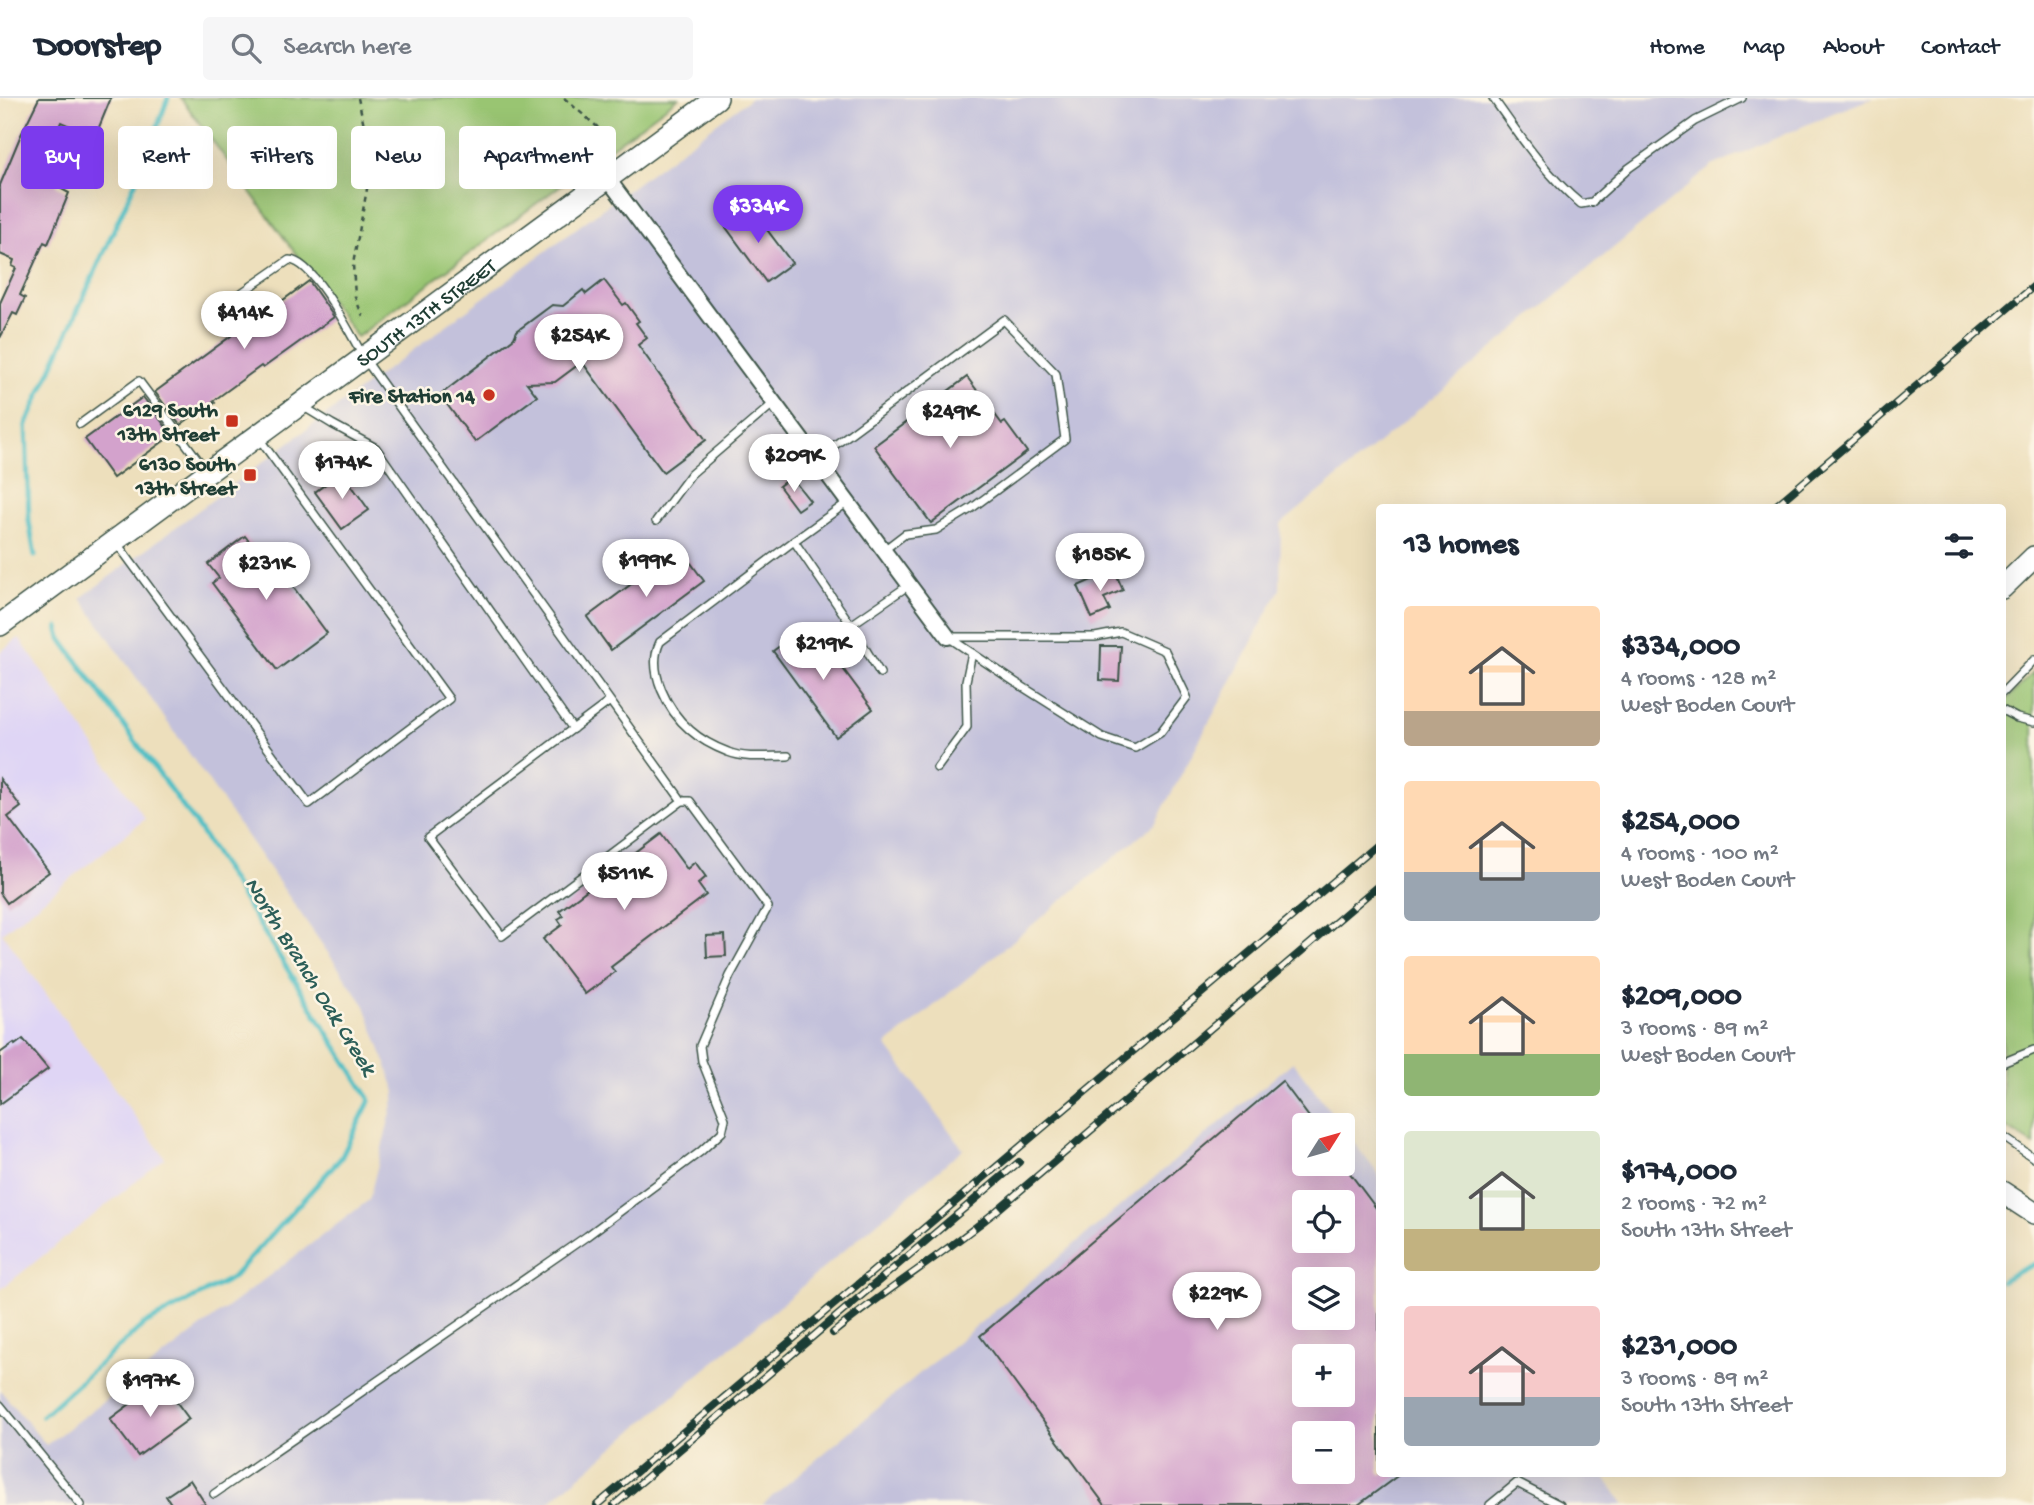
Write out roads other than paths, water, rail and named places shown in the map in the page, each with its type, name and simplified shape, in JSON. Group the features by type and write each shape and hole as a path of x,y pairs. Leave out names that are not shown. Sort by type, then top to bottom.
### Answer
{"street":[{"name":"SOUTH 13TH STREET","path":"616,173 718,98"},
{"name":"SOUTH 13TH STREET","path":"0,625 594,189"},
{"path":"615,189 948,637"},
{"path":"2006,584 2034,557"},
{"path":"2006,1195 2034,1213"}],"lane":[{"path":"1493,98 1550,173 1581,204 1592,202 1629,168 1695,121 1742,98"},
{"path":"237,296 289,260 306,267 340,315 364,358 682,801"},
{"path":"817,459 1004,320 1056,374 1065,439 972,508 936,530 905,534 884,550"},
{"path":"80,424 139,381 208,473"},
{"path":"656,521 691,474 774,402"},
{"path":"301,404 376,448 573,729"},
{"path":"115,541 309,804 449,699 257,436"},
{"path":"788,756 730,753 689,730 661,690 656,651 660,642 848,502"},
{"path":"794,541 880,673"},
{"path":"851,625 910,584"},
{"path":"1121,632 1165,651 1187,697 1160,733 1135,748 1102,737 948,637 1095,637 1121,632"},
{"path":"937,768 967,727 965,681 972,653"},
{"path":"2006,689 2034,660"},
{"path":"214,1494 576,1244 700,1152 722,1132 725,1119 702,1061 700,1046 730,976 768,906 690,801 682,801 502,936 428,837 610,701"},
{"path":"2006,712 2034,722"},
{"path":"2006,1061 2034,1050"},
{"path":"2006,1139 2034,1158"},
{"path":"0,1405 81,1505"},
{"path":"1490,1505 1517,1483 1560,1505"}],"waterway":[{"name":"North Branch Oak Creek","path":"35,556 29,521 26,425 144,163 168,98"},
{"name":"North Branch Oak Creek","path":"42,1416 143,1325 232,1278 341,1158 370,1100 199,829 61,639 58,627"},
{"path":"2006,1279 2034,1264"}],"railway":[{"path":"1778,504 2034,286"},
{"path":"597,1505 1376,846"},
{"path":"833,1333 995,1212 1376,888"},
{"path":"614,1505 1019,1162"}],"place":[{"name":"Fire Station 14","path":"489,395"},
{"name":"6129 South 13th Street","path":"232,421"},
{"name":"6130 South 13th Street","path":"250,475"}]}
